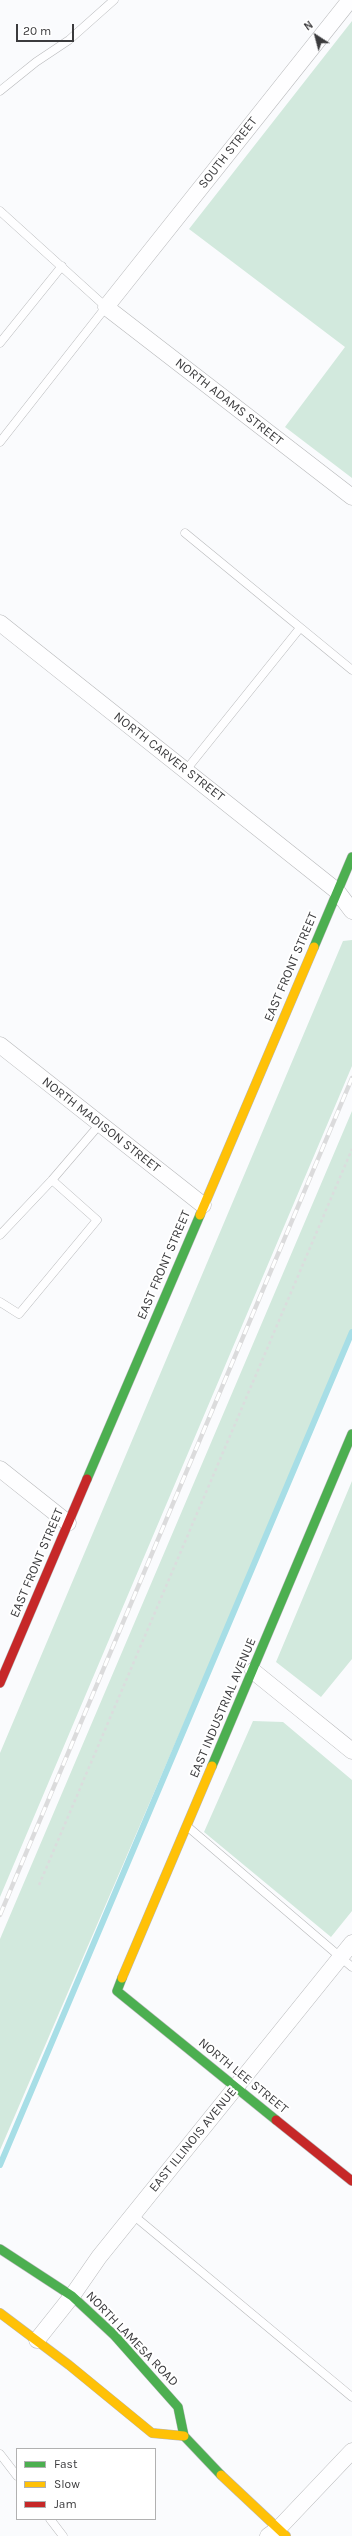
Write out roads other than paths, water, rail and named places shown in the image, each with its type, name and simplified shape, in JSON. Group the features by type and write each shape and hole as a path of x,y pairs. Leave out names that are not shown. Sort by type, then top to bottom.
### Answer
{"main road":[{"name":"EAST FRONT STREET","path":"0,1683 203,1205 345,891 352,857"},
{"name":"EAST INDUSTRIAL AVENUE","path":"117,1992 352,1434"},
{"name":"NORTH LEE STREET","path":"117,1992 352,2181"},
{"name":"NORTH LAMESA ROAD","path":"0,2249 72,2296 114,2335 178,2407 184,2436"},
{"path":"0,2313 37,2340 152,2432 184,2436 278,2534"}],"street":[{"name":"SOUTH STREET","path":"106,307 350,0"},
{"name":"NORTH ADAMS STREET","path":"106,307 352,497"},
{"name":"NORTH CARVER STREET","path":"0,623 186,770 345,891 352,911"},
{"name":"NORTH MADISON STREET","path":"0,1045 203,1205"},
{"path":"0,1470 68,1523"},
{"path":"253,1671 352,1751"},
{"name":"EAST ILLINOIS AVENUE","path":"37,2340 72,2296 99,2257 236,2087 346,1962 352,1942"},
{"path":"278,2534 352,2450"}],"lane":[{"path":"0,91 36,62 69,40 114,0"},
{"path":"0,211 106,307 0,442"},
{"path":"0,343 62,266"},
{"path":"185,533 352,670"},
{"path":"186,770 300,628"},
{"path":"0,1235 52,1180 100,1124"},
{"path":"0,1302 19,1314 97,1220 52,1180"},
{"path":"187,1827 346,1962"},
{"path":"133,2215 352,2397"},
{"path":"0,2454 16,2475"},
{"path":"51,2520 63,2536"}],"waterway":[{"path":"0,2165 352,1332"}],"railway":[{"path":"0,1915 352,1078"}]}
